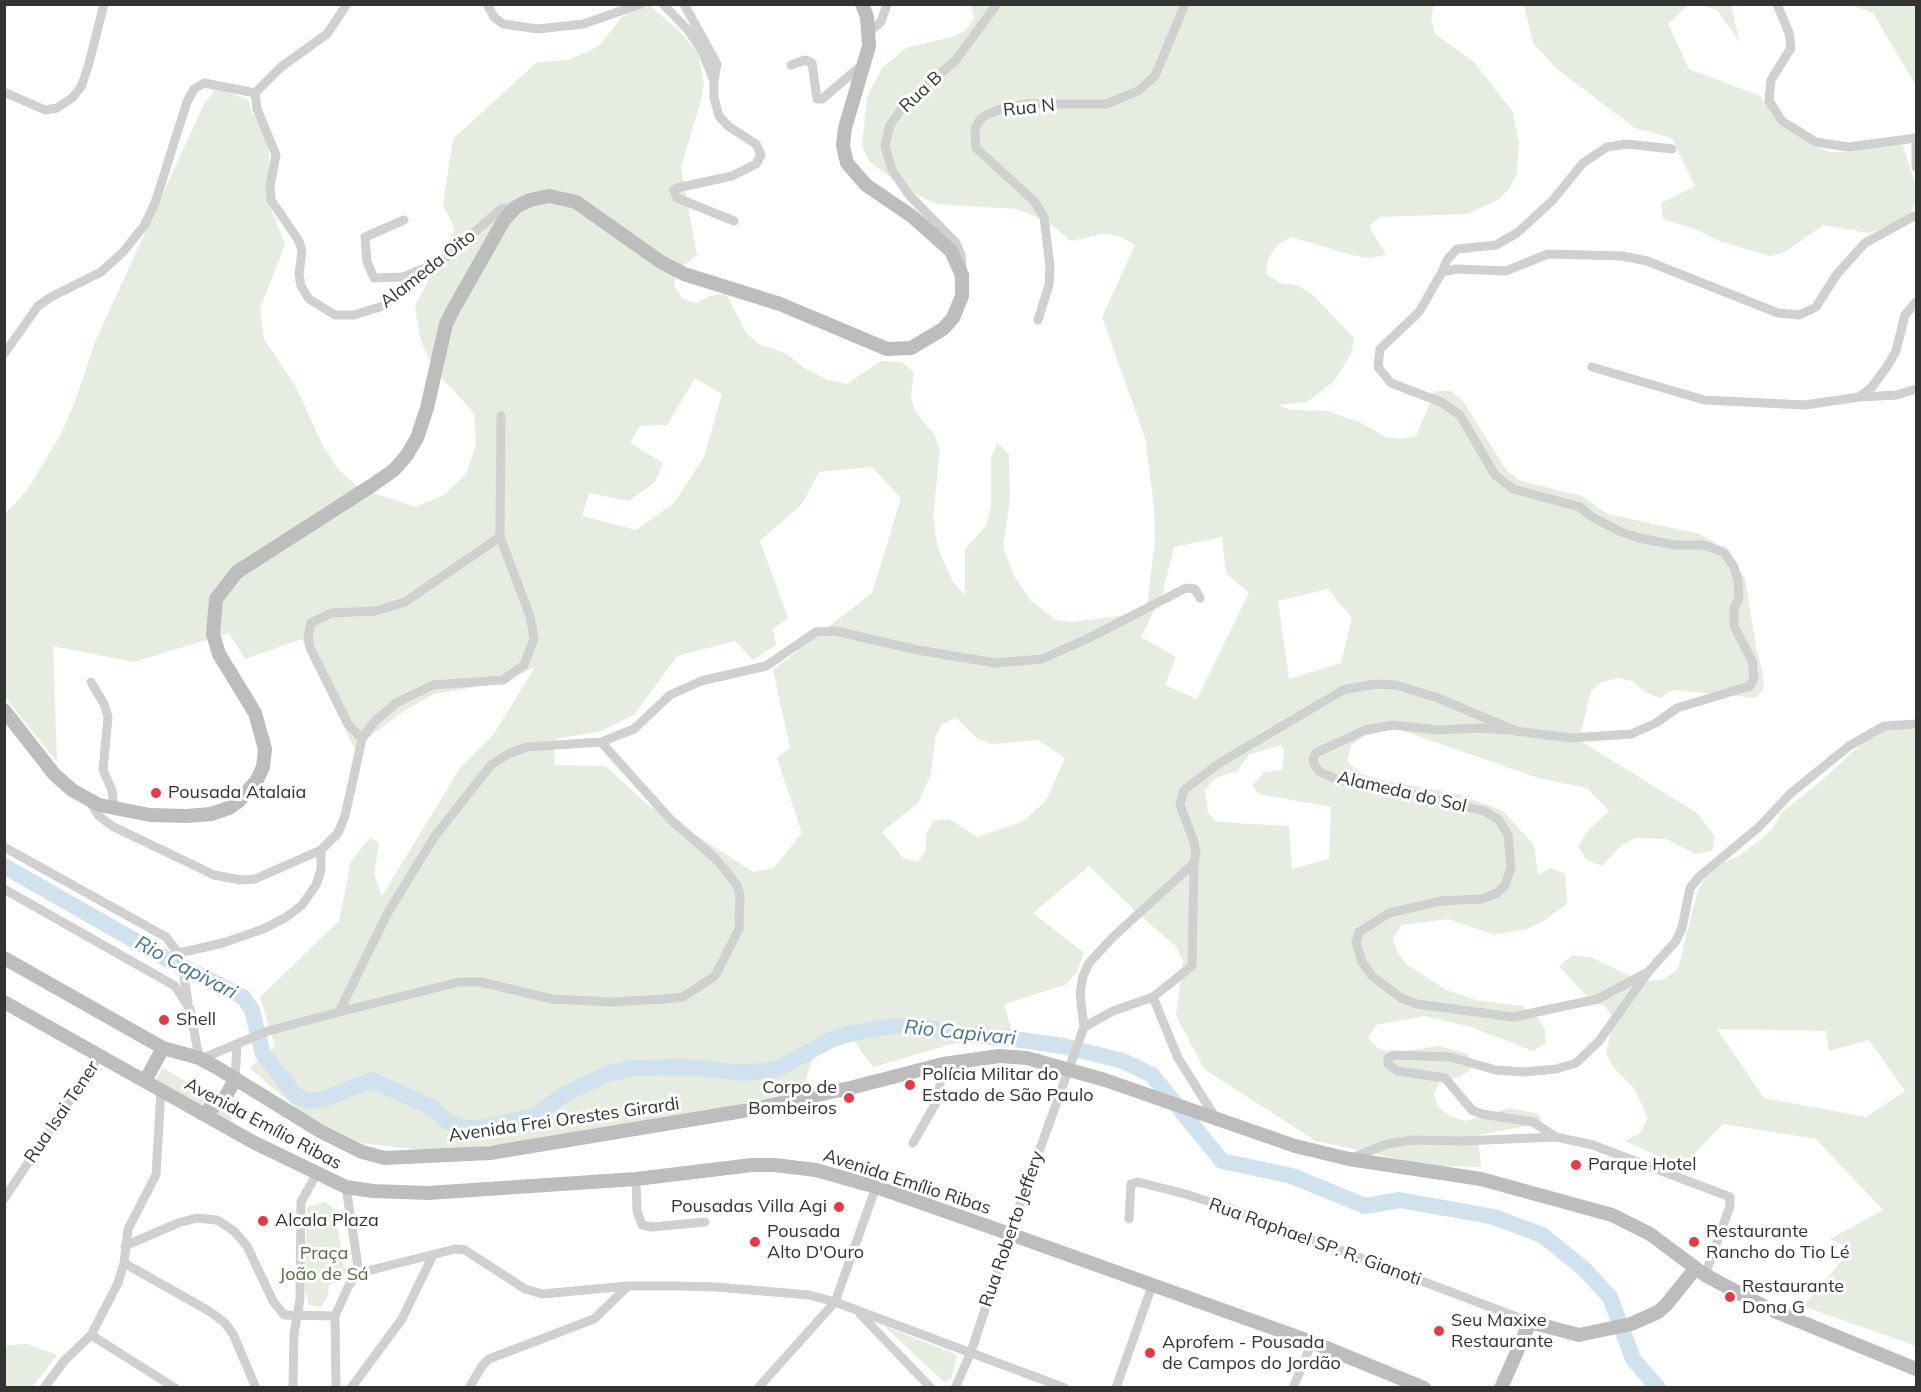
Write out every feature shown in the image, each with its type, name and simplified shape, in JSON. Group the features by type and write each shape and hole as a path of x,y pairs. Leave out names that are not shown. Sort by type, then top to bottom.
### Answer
{"street":[{"path":"4,92 45,110 57,108 72,99 81,87 88,67 104,4"},
{"path":"4,354 38,306 101,272 123,252 144,226 155,203 187,102 194,89 204,83 255,93 281,67 327,34 347,4"},
{"path":"487,4 494,17 503,24 538,29 583,24 641,4"},
{"path":"663,4 688,30 702,51 714,81"},
{"path":"684,4 717,64 714,98 719,116 728,126 756,144 761,155 756,164 732,176 674,190 677,198 734,221"},
{"path":"88,800 114,809 150,815 211,814 229,808 251,788 263,767 265,749 255,713 219,654 213,634 216,599 237,572 379,481 394,470 408,455 417,438 426,408 446,324 496,232 516,207 530,200 549,196 576,202 661,262 684,274 780,304 887,349 911,348 943,329 953,318 962,296 962,275 951,251 938,237 866,185 847,163 843,146 845,128 866,62 869,32 862,4"},
{"path":"869,32 881,22 887,4"},
{"name":"Rua B","path":"962,275 962,255 956,243 909,195 892,170 885,146 890,125 905,104 955,61 997,4"},
{"name":"Rua N","path":"1038,320 1048,285 1050,267 1044,217 1034,201 976,148 975,129 979,120 1006,107 1027,104 1106,104 1138,91 1155,76 1185,4"},
{"path":"1777,4 1790,33 1791,48 1771,80 1769,101 1782,121 1816,142 1848,147 1917,138"},
{"path":"791,65 805,60 812,63 817,99 822,99 866,62"},
{"name":"Alameda Oito","path":"255,93 257,109 276,155 270,186 271,200 299,241 302,251 299,274 301,286 309,299 335,315 354,315 374,311 443,260 501,209 516,207"},
{"path":"1194,863 1113,937 1089,963 1083,976 1080,993 1083,1030 1113,1011 1153,997 1192,966 1196,853 1180,805 1184,790 1218,764 1343,690 1375,684 1396,686 1438,698 1516,731 1571,738 1631,734 1656,723 1677,708 1736,693 1750,686 1754,677 1752,661 1734,626 1734,609 1739,598 1738,581 1734,567 1724,552 1703,545 1683,546 1639,538 1592,517 1580,507 1513,489 1495,475 1460,415 1441,402 1391,383 1378,367 1380,349 1419,312 1447,260 1457,249 1496,245 1517,233 1552,201 1583,163 1607,147 1627,144 1672,149"},
{"path":"1917,146 1917,167"},
{"path":"1442,272 1456,269 1506,271 1548,254 1622,256 1647,261 1778,313 1799,315 1816,307 1837,274 1865,243 1917,215"},
{"path":"404,220 365,237 367,262 374,278 383,280 403,277 443,260"},
{"path":"1859,397 1872,387 1888,365 1896,351 1905,315 1917,302"},
{"path":"1592,367 1704,400 1805,405 1859,397 1897,395 1917,389"},
{"path":"4,710 54,774 88,800 99,816 112,826 214,875 255,879 321,850 338,833 345,816 362,740 375,722 407,696 433,685 503,680 524,665 534,639 530,616 500,537 501,416"},
{"path":"362,740 348,724 310,648 308,637 311,624 331,613 375,611 405,602 500,537"},
{"path":"339,1012 387,914 435,836 491,765 510,753 527,747 601,742 634,729 670,695 700,681 766,666 816,632 835,631 996,663 1042,659 1091,638 1186,588 1195,589 1200,598"},
{"path":"91,682 104,704 108,717 103,770 112,790 114,809"},
{"path":"1556,1137 1542,1127 1522,1119 1482,1114 1472,1110 1445,1078 1397,1071 1388,1064 1388,1058 1393,1055 1450,1057 1496,1070 1523,1072 1556,1069 1576,1063 1599,1041 1649,971 1676,941 1682,928 1690,888 1700,876 1759,827 1791,793 1849,746 1884,726 1917,724"},
{"name":"Alameda do Sol","path":"1516,731 1480,728 1438,730 1393,725 1365,730 1316,753 1313,759 1315,766 1320,772 1336,779 1377,785 1484,811 1499,820 1508,834 1511,868 1505,885 1497,892 1481,899 1442,902 1389,913 1370,923 1359,932 1356,942 1362,962 1372,976 1401,998 1417,1004 1513,1017 1598,999 1649,971"},
{"path":"4,847 166,937 180,955 200,1058 268,1031 459,982 481,982 552,999 612,1002 683,997 715,976 739,929 740,896 737,885 716,859 671,820 601,742"},
{"path":"180,955 263,929 285,918 303,905 316,885 321,870 321,850"},
{"path":"4,889 164,978 175,986 190,1009"},
{"name":"Avenida Frei Orestes Girardi","path":"4,958 163,1048 200,1058 346,1145 385,1158 409,1159 490,1153 715,1116 850,1088 943,1064 999,1056 1027,1058 1070,1066 1167,1103 1295,1146 1349,1159 1481,1179 1612,1215 1650,1234 1700,1272 1767,1308 1917,1370"},
{"path":"1153,997 1178,1058 1217,1119"},
{"name":"Avenida Emílio Ribas","path":"4,1002 203,1114 316,1175 346,1187 373,1191 428,1193 636,1179 774,1165 816,1170 876,1187 1312,1342 1424,1388"},
{"name":"Rua Roberto Jeffery","path":"955,1388 970,1352 1083,1030"},
{"path":"203,1114 224,1099 235,1080 237,1044"},
{"path":"145,1081 163,1048"},
{"name":"Rua Isai Tener","path":"4,1199 100,1055"},
{"path":"913,1143 938,1099 943,1064"},
{"path":"44,1388 64,1360 91,1335 118,1283 124,1263 128,1229 156,1175 161,1090"},
{"path":"1349,1159 1387,1144 1413,1140 1462,1141 1556,1137 1593,1145 1730,1197 1730,1206 1700,1272 1658,1312 1631,1324 1604,1332 1579,1335 1530,1323 1501,1388"},
{"path":"293,1388 294,1334 299,1316 301,1202 316,1175"},
{"path":"636,1179 637,1211 642,1225 652,1227 705,1222"},
{"name":"Rua Raphael SP. R. Gianoti","path":"1129,1219 1131,1184 1138,1182 1176,1191 1229,1208 1530,1323"},
{"path":"346,1187 359,1273"},
{"path":"758,1388 835,1302 853,1258 876,1187"},
{"path":"125,1246 178,1222 197,1218 217,1220 234,1232 247,1246 278,1310 284,1315 335,1316"},
{"path":"336,1388 335,1316 349,1285 359,1273 432,1257 455,1249 465,1250 525,1288 542,1294 628,1286 716,1287 809,1296 835,1302 1065,1388"},
{"path":"351,1388 402,1319 432,1257"},
{"path":"124,1263 209,1311 225,1323 233,1334 256,1388"},
{"path":"469,1388 489,1359 594,1319 628,1286"},
{"path":"1116,1388 1152,1286"},
{"path":"856,1311 879,1332 931,1388"},
{"path":"879,1332 887,1322"},
{"path":"91,1335 175,1388"},
{"path":"1293,1388 1312,1342"}],"green space":[{"path":"648,4 678,30 698,53 704,82 702,97 681,167 697,255 677,270 674,285 682,298 696,303 710,296 726,294 747,334 759,344 787,354 804,368 825,379 847,384 881,361 901,362 914,372 911,395 914,410 934,434 940,450 933,517 938,549 953,582 965,595 965,549 986,526 991,507 991,458 997,443 1009,454 1010,499 1003,547 1014,576 1031,601 1056,620 1072,622 1134,614 1147,605 1155,541 1154,506 1145,438 1102,317 1135,245 1119,236 1103,234 1071,241 1047,221 1016,209 936,204 907,190 869,161 862,146 867,97 882,68 906,48 951,37 965,31 974,19 971,5 1434,5 1431,19 1435,34 1474,62 1513,112 1519,143 1517,174 1509,189 1498,200 1467,214 1381,217 1369,226 1386,255 1369,258 1352,255 1291,237 1277,245 1268,259 1266,274 1280,283 1297,285 1312,294 1354,338 1351,354 1334,381 1307,402 1278,405 1291,410 1327,411 1359,422 1386,437 1402,439 1416,436 1435,391 1451,391 1463,401 1507,471 1521,481 1582,496 1607,514 1700,534 1726,550 1745,578 1756,647 1764,679 1763,689 1756,698 1673,690 1660,698 1645,692 1632,681 1617,678 1602,682 1591,691 1579,740 1697,813 1715,836 1712,851 1695,854 1667,839 1635,838 1621,846 1602,866 1587,860 1578,847 1586,833 1609,811 1587,788 1538,778 1395,728 1365,736 1351,745 1347,761 1360,773 1376,779 1458,794 1503,811 1534,845 1538,875 1551,868 1565,874 1567,904 1542,922 1527,929 1495,935 1449,919 1402,925 1393,938 1397,952 1406,964 1446,990 1476,1000 1523,1006 1545,1028 1546,1043 1533,1051 1471,1027 1424,1016 1376,1025 1368,1038 1379,1049 1393,1053 1439,1046 1468,1054 1471,1068 1459,1078 1441,1080 1434,1093 1438,1107 1451,1117 1466,1121 1510,1108 1539,1114 1542,1123 1478,1135 1481,1167 1431,1166 1316,1141 1204,1069 1176,1015 1183,961 1176,946 1136,912 1089,866 1033,913 1084,953 1077,972 1065,985 1004,1004 1013,1036 952,1044 873,1067 853,1040 839,1042 813,1058 802,1090 617,1133 430,1151 361,1143 304,1115 250,1068 275,1046 260,997 339,921 351,861 370,838 379,843 374,874 382,896 460,768 494,734 535,667 504,682 434,694 404,711 354,748 302,639 245,659 229,633 134,662 53,646 57,762 5,697 5,514 28,489 61,434 95,342 204,104 217,88 248,100 252,112 268,139 270,169 266,196 285,244 260,309 264,339 296,387 322,444 337,468 359,488 415,507 444,495 466,474 476,445 474,413 433,368 420,338 415,306 455,229 443,205 453,139 537,62 569,60 599,46 622,17","holes":["695,378 722,394 704,457 674,503 636,530 582,516 589,493 629,501 655,482 663,463 630,443 640,426 667,425","872,467 901,498 872,593 773,670 790,748 777,758 802,833 774,868 753,872 646,803 605,766 554,765 555,739 599,732 634,715 677,656 735,641 753,660 776,645 773,629 788,618 760,541 802,504 819,472","1222,537 1226,573 1249,593 1197,699 1165,685 1176,657 1141,637 1163,592 1174,547","1328,589 1352,618 1341,663 1289,679 1278,601","956,718 977,738 992,744 1038,740 1065,758 1046,801 1022,822 977,837 949,819 933,821 926,834 926,850 918,862 903,858 882,832 918,803 931,774 935,738 942,724","1281,745 1284,751 1282,770 1264,772 1252,786 1259,794 1331,807 1329,859 1292,869 1289,826 1217,822 1208,813 1205,790 1215,778 1237,771 1249,755"]},
{"path":"1524,5 1696,5 1687,6 1668,24 1689,69 1760,96 1779,121 1816,147 1830,152 1846,152 1901,139 1915,184 1916,199 1911,214 1898,224 1869,233 1823,225 1785,252 1770,256 1722,242 1693,228 1663,219 1661,203 1695,186 1672,138 1635,128 1557,69 1533,43"},
{"path":"1701,5 1731,5 1740,42 1717,10"},
{"path":"1851,5 1916,5 1916,86 1873,13"},
{"path":"1916,720 1916,1346 1803,1306 1851,1250 1830,1239 1883,1210 1816,1139 1723,1124 1681,1167 1625,1141 1640,1133 1648,1118 1634,1088 1612,1066 1606,1052 1614,1021 1606,1007 1591,1001 1559,966 1572,956 1590,957 1633,977 1649,981 1664,979 1678,969 1697,893 1704,879 1723,863 1737,857 1764,837 1774,827 1781,813 1819,783 1885,722","holes":["1717,1029 1826,1031 1829,1051 1869,1040 1905,1091 1866,1117 1764,1098"]},
{"path":"163,1068 236,1110 229,1123 155,1081"},
{"name":"Praça João de Sá","path":"325,1202 335,1210 344,1268 350,1269 336,1283 329,1285 328,1296 321,1307 309,1305 305,1290 307,1207"},
{"path":"884,1326 957,1355 951,1379 944,1382"},
{"path":"27,1344 57,1355 32,1387 5,1387 5,1348 8,1345"}],"waterway":[{"name":"Rio Capivari","path":"4,866 167,959 243,997 252,1010 263,1054 296,1096 309,1101 324,1099 372,1080 433,1108 448,1122 466,1128 481,1128 534,1116 565,1094 607,1074 633,1068 686,1067 745,1073 777,1069 833,1039 892,1026 921,1026 948,1033 1063,1046 1123,1061 1152,1075 1222,1161 1292,1176 1365,1206 1400,1200 1494,1217 1542,1235 1583,1268 1610,1297 1633,1359 1658,1388"}],"place":[{"name":"Pousada Atalaia","path":"156,793"},
{"name":"Shell","path":"164,1020"},
{"name":"Polícia Militar do Estado de São Paulo","path":"910,1085"},
{"name":"Corpo de Bombeiros","path":"849,1098"},
{"name":"Parque Hotel","path":"1576,1165"},
{"name":"Pousadas Villa Agi","path":"839,1207"},
{"name":"Alcala Plaza","path":"263,1221"},
{"name":"Pousada Alto D'Ouro","path":"755,1242"},
{"name":"Restaurante Rancho do Tio Lé","path":"1694,1242"},
{"name":"Restaurante Dona G","path":"1730,1297"},
{"name":"Seu Maxixe Restaurante","path":"1439,1331"},
{"name":"Aprofem - Pousada de Campos do Jordão","path":"1150,1353"}]}
